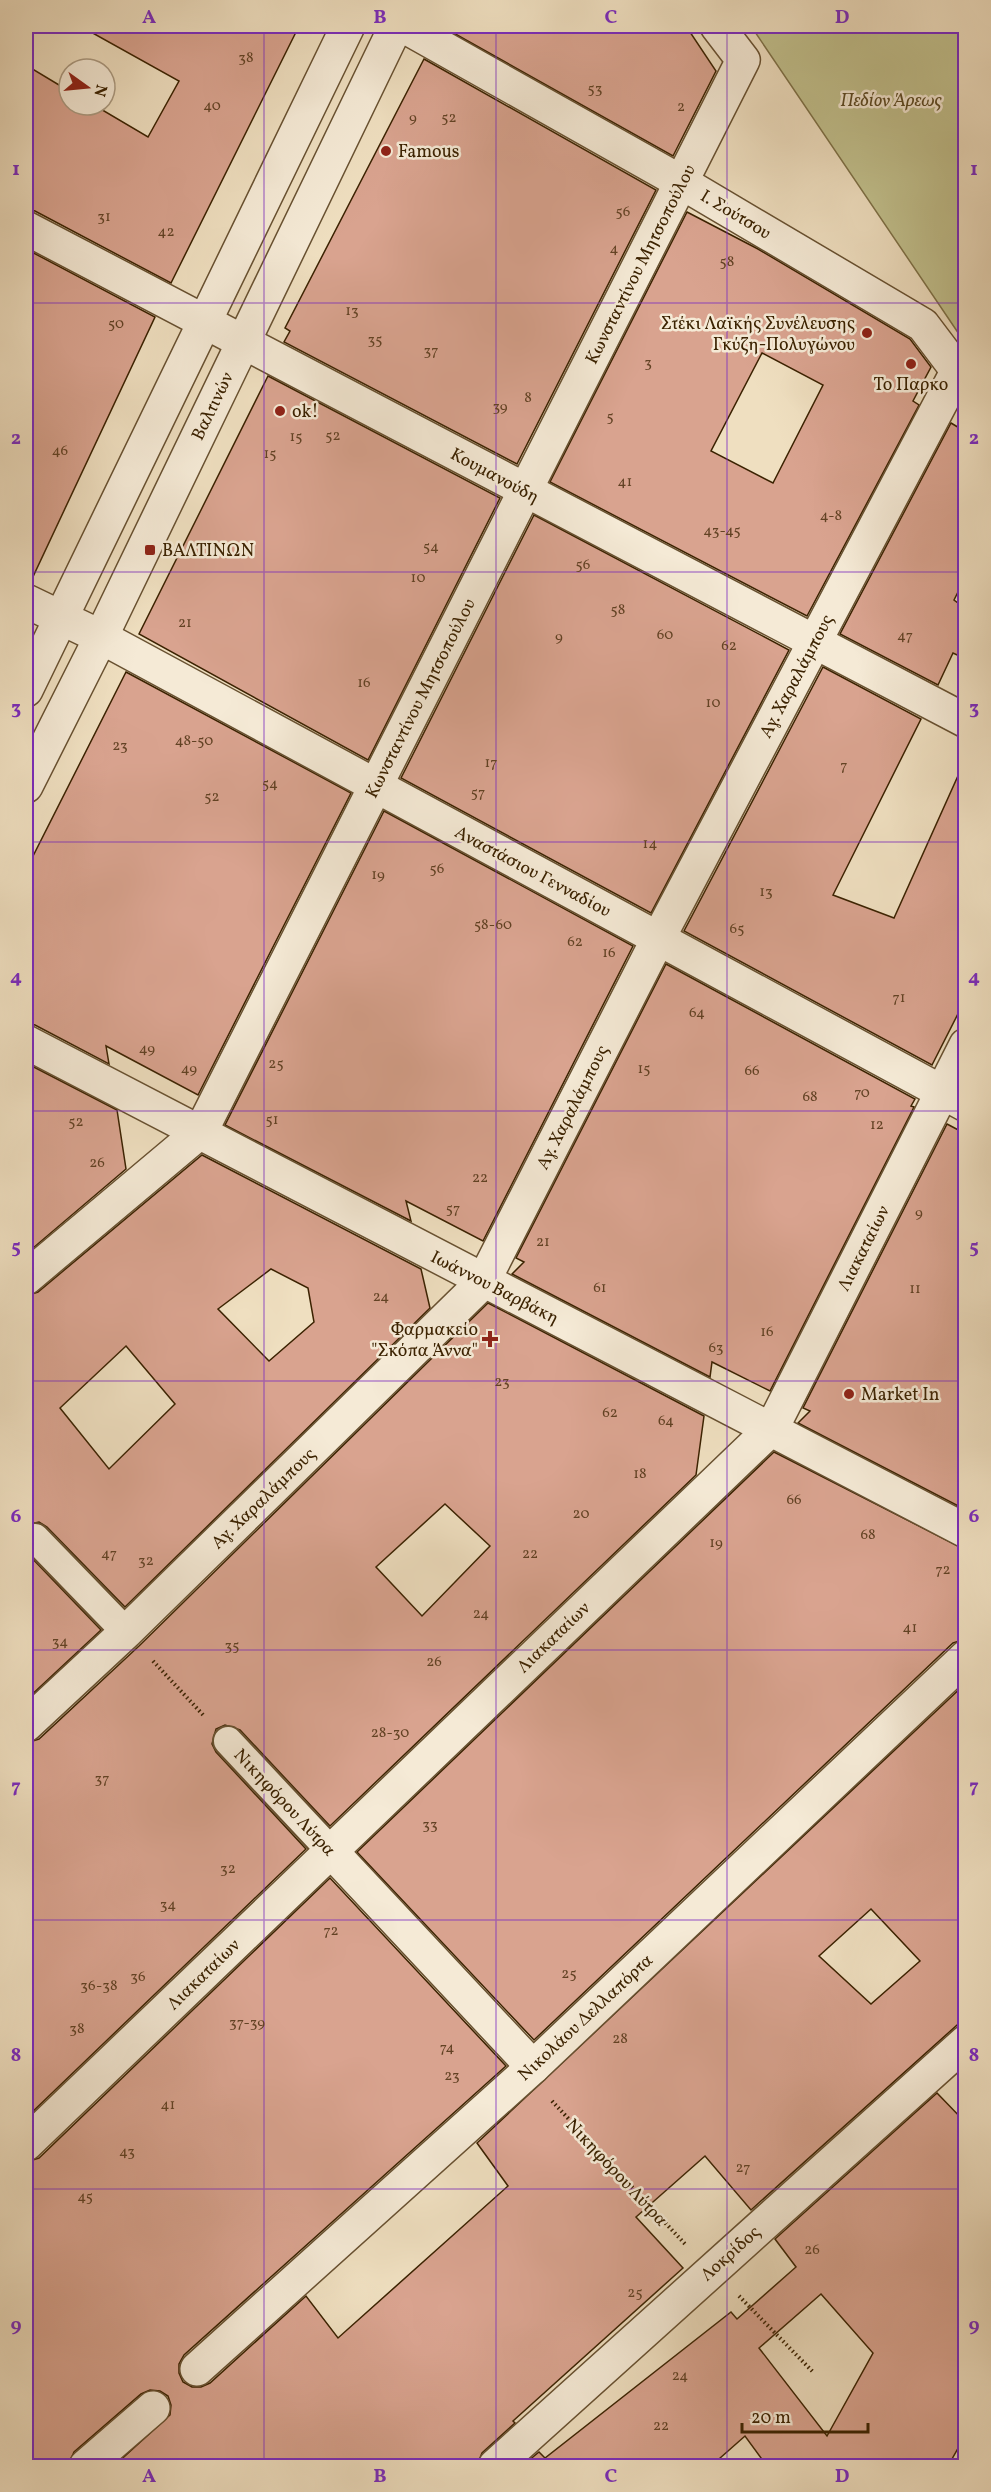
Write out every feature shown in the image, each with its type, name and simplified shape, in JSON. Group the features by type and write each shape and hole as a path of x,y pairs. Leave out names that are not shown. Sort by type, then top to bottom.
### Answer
{"street":[{"path":"26,690 348,26"},
{"name":"Βαλτινών","path":"26,786 101,637 396,26"},
{"name":"Ι. Σούτσου","path":"404,26 681,182 923,326 962,376"},
{"name":"Κωνσταντίνου Μητσοπούλου","path":"26,1278 201,1131 743,60 717,26"},
{"name":"Κουμανούδη","path":"26,228 966,721"},
{"name":"Αγ. Χαραλάμπους","path":"26,1725 126,1632 483,1282 658,939 814,642 962,376"},
{"name":"Αναστάσιου Γενναδίου","path":"26,601 101,637 954,1098"},
{"name":"Ιωάννου Βαρβάκη","path":"26,1042 201,1131 483,1282 772,1428 966,1531"},
{"name":"Λιακαταίων","path":"26,2144 772,1428 954,1098 966,1045"},
{"path":"35,1538 126,1632"},
{"name":"Νικολάου Δελλαπόρτα","path":"197,2369 533,2067 966,1657"},
{"name":"Νικηφόρου Λύτρα","path":"228,1742 533,2067"},
{"name":"Λοκρίδος","path":"495,2466 966,2042"},
{"path":"86,2466 153,2408"}],"path":[{"name":"Νικηφόρου Λύτρα","path":"126,1632 228,1742"},
{"name":"Νικηφόρου Λύτρα","path":"555,2098 551,2102 716,2265 744,2285 736,2292 813,2372"}],"green space":[{"name":"Πεδίον Άρεως","path":"751,26 965,26 965,343"}],"building":[{"path":"80,26 299,26 171,283 35,211 26,209 26,65 57,84 57,117 114,117 148,137 179,81"},
{"path":"441,26 686,26 716,71 673,156"},
{"path":"424,59 656,190 517,464 284,342 290,331 285,328"},
{"path":"687,212 758,249 910,339 931,367 913,401 919,405 807,616 550,482","holes":["762,353 823,385 773,483 711,451"]},
{"path":"26,249 155,317 30,583 26,582"},
{"path":"268,376 500,498 368,760 139,634"},
{"path":"951,423 966,432 966,576 954,600 966,609 966,659 953,653 938,685 840,634"},
{"path":"534,515 789,650 651,913 401,778"},
{"path":"823,667 921,719 833,895 894,918 966,758 966,998 932,1065 684,931"},
{"path":"126,672 351,793 198,1095 106,1046 109,1064 35,1025 26,1023 26,870"},
{"path":"384,811 633,946 483,1241 406,1201 411,1221 225,1125"},
{"path":"666,964 915,1099 911,1106 914,1107 770,1391 712,1362 710,1377 512,1274 524,1262 516,1258"},
{"path":"26,1063 117,1110 126,1169 26,1254"},
{"path":"947,1124 966,1134 966,1510 798,1423 810,1411 803,1408"},
{"path":"202,1155 421,1269 430,1308 125,1607 47,1527 39,1522 26,1525 26,1296 38,1292","holes":["271,1269 308,1288 314,1322 269,1361 218,1309","126,1346 175,1404 109,1469 60,1408"]},
{"path":"488,1303 704,1416 696,1475 330,1826 240,1730 225,1725 216,1729 212,1744 216,1752 306,1849 26,2118 26,1743 39,1739 139,1646","holes":["445,1504 490,1546 422,1616 376,1567"]},
{"path":"774,1452 966,1550 966,1639 953,1643 534,2040 357,1852"},
{"path":"26,1552 101,1630 26,1700"},
{"path":"966,1683 966,2017 751,2210 705,2156 636,2217 683,2268 513,2421 515,2423 482,2453 477,2466 114,2466 170,2415 171,2405 168,2396 160,2391 150,2390 141,2394 74,2452 68,2466 26,2466 26,2162 39,2158 330,1878 506,2066 184,2355 179,2364 179,2373 183,2382 192,2387 201,2387 210,2383 306,2296 338,2338 508,2186 477,2143","holes":["871,1909 920,1961 871,2004 819,1956"]},
{"path":"937,2093 966,2123 966,2434 948,2466 767,2466 745,2436 711,2466 522,2466 539,2452 545,2458 731,2312 737,2319 796,2267 775,2239","holes":["821,2294 873,2353 827,2436 759,2348"]}],"place":[{"name":"Famous","path":"386,151"},
{"name":"Στέκι Λαϊκής Συνέλευσης Γκύζη-Πολυγώνου","path":"867,333"},
{"name":"Το Παρκο","path":"911,364"},
{"name":"ok!","path":"280,411"},
{"name":"ΒΑΛΤΙΝΩΝ","path":"150,550"},
{"name":"Φαρμακείο \"Σκόπα Άννα\"","path":"490,1339"},
{"name":"Market In","path":"849,1394"}]}
